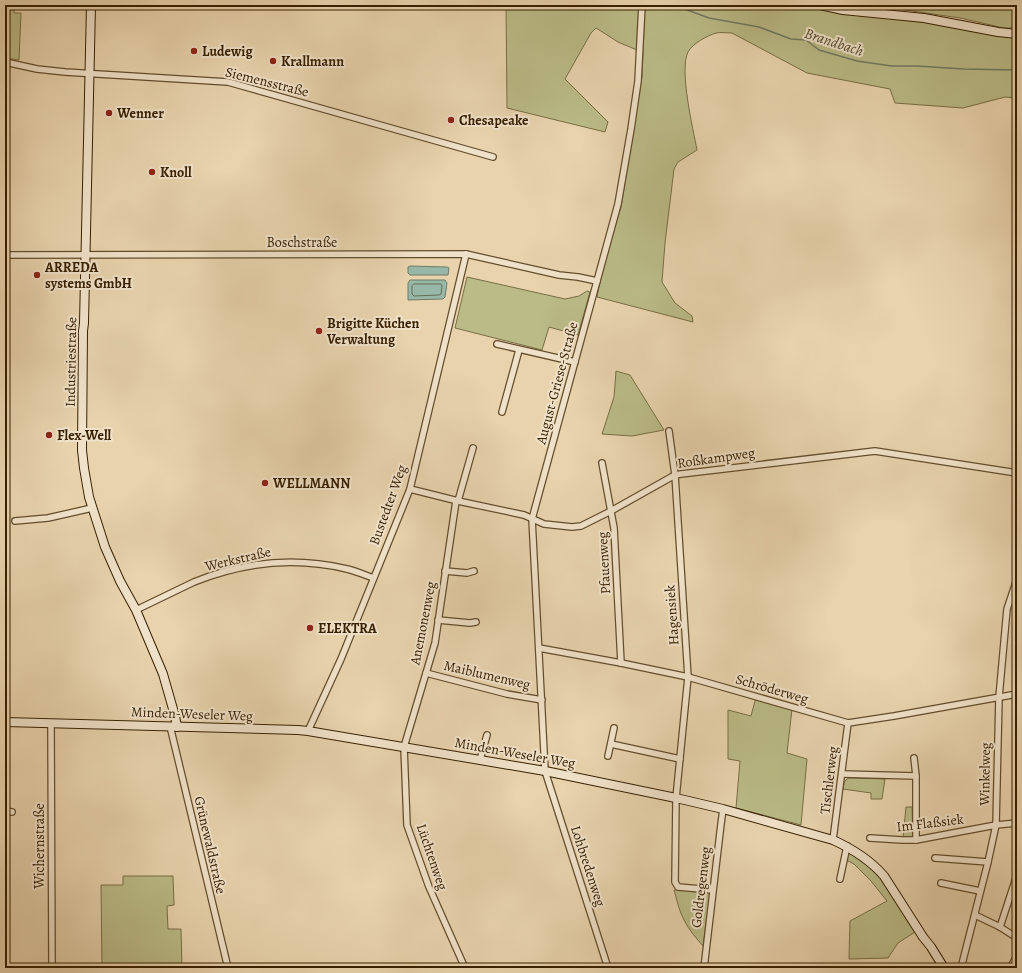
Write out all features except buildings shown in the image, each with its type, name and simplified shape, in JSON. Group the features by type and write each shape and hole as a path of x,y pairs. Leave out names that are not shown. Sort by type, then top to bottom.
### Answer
{"street":[{"name":"Industriestraße","path":"91,5 83,331 82,450 92,508 112,565 136,610 163,674 175,716 173,726"},
{"name":"August-Griese-Straße","path":"545,771 532,519 618,204 638,80 642,5"},
{"path":"820,5 843,10 924,18 998,32 1017,34"},
{"name":"Siemensstraße","path":"5,62 37,69 65,72 228,82 494,157"},
{"name":"Boschstraße","path":"5,255 466,254 597,282"},
{"name":"Bustedter Weg","path":"308,731 341,659 410,488 466,254"},
{"path":"497,344 575,362"},
{"path":"502,412 519,350"},
{"name":"Hagensiek","path":"669,431 675,475 688,677 676,798 675,882 678,887 713,890"},
{"name":"Anemonenweg","path":"404,747 435,643 457,501 473,448"},
{"name":"Roßkampweg","path":"410,488 457,501 524,515 544,524 572,527 581,526 675,475 681,474 875,451 1017,473"},
{"name":"Pfauenweg","path":"602,463 614,528 621,663"},
{"path":"14,521 48,518 92,508"},
{"name":"Werkstraße","path":"136,610 194,582 219,574 258,565 282,562 327,565 349,569 374,578"},
{"path":"445,571 466,573 474,571"},
{"name":"Winkelweg","path":"961,968 996,825 999,697 1007,609 1017,579"},
{"path":"438,620 470,623 476,622"},
{"name":"Schröderweg","path":"539,648 688,677 848,723 1017,694"},
{"name":"Maiblumenweg","path":"426,673 507,694 542,700"},
{"name":"Minden-Weseler Weg","path":"5,722 308,731 545,771 723,809 834,840 862,855 884,876 923,937 939,968"},
{"name":"Wichernstraße","path":"51,723 52,968"},
{"name":"Tischlerweg","path":"834,840 848,723"},
{"name":"Grünewaldstraße","path":"173,726 228,968"},
{"path":"608,756 614,728"},
{"path":"480,760 487,735"},
{"path":"611,744 680,760"},
{"name":"Lüchtenweg","path":"404,747 407,825 429,887 465,968"},
{"path":"914,758 916,776 916,840"},
{"name":"Lohbredenweg","path":"545,771 608,968"},
{"path":"842,774 916,776"},
{"name":"Goldregenweg","path":"704,968 723,809"},
{"path":"5,812 12,812"},
{"name":"Im Flaßsiek","path":"870,838 916,840 996,825 1017,823"},
{"path":"840,878 847,846"},
{"path":"935,858 988,862"},
{"path":"1000,927 1016,878"},
{"path":"941,883 980,891"},
{"path":"975,915 1000,927 1017,938"},
{"name":"Minden-Weseler Weg","path":"923,937 944,968"},
{"path":"1010,968 1017,956"}],"green space":[{"path":"5,5 14,5 14,13 21,13 19,60 5,58"},
{"path":"506,5 640,5 637,50 618,42 596,28 591,33 565,79 608,122 605,132 507,108"},
{"path":"645,5 815,5 838,13 932,23 1017,37 1017,98 1005,97 963,108 895,103 890,89 807,73 732,33 716,33 697,43 688,52 685,72 690,115 697,150 678,162 674,169 662,282 675,303 692,316 693,322 597,297 603,267 621,207 642,77"},
{"path":"834,5 1017,5 1017,28 1004,28 960,18 892,8"},
{"path":"467,277 565,299 579,296 587,291 590,292 578,335 549,327 542,350 455,328"},
{"path":"616,371 630,375 664,430 632,436 602,434 614,397"},
{"path":"756,697 792,709 787,753 807,759 801,825 736,808 740,761 728,759 728,710 751,716"},
{"path":"849,778 885,779 882,799 871,799 871,793 843,789 845,781"},
{"path":"906,807 912,807 913,839 903,838"},
{"path":"848,850 860,857 882,879 915,932 898,943 888,958 849,959 850,921 887,901 871,881 854,864 846,860"},
{"path":"123,876 173,876 174,905 167,906 168,929 181,929 182,968 102,968 101,885 123,885"},
{"path":"674,890 706,891 709,893 710,896 703,946 690,931 684,920 679,909"}],"water":[{"path":"408,267 447,267 449,268 448,275 410,275 408,273"},
{"path":"410,280 445,280 447,283 445,297 443,299 408,300 408,283"}],"waterway":[{"name":"Brandbach","path":"674,5 709,18 759,27 791,39 806,40 819,50 857,61 892,66 1017,70"}],"place":[{"name":"Ludewig","path":"194,51"},
{"name":"Krallmann","path":"273,61"},
{"name":"Wenner","path":"109,113"},
{"name":"Chesapeake","path":"451,120"},
{"name":"Knoll","path":"152,172"},
{"name":"ARREDA systems GmbH","path":"37,275"},
{"name":"Brigitte Küchen Verwaltung","path":"319,331"},
{"name":"Flex-Well","path":"49,435"},
{"name":"WELLMANN","path":"265,483"},
{"name":"ELEKTRA","path":"310,628"}]}
